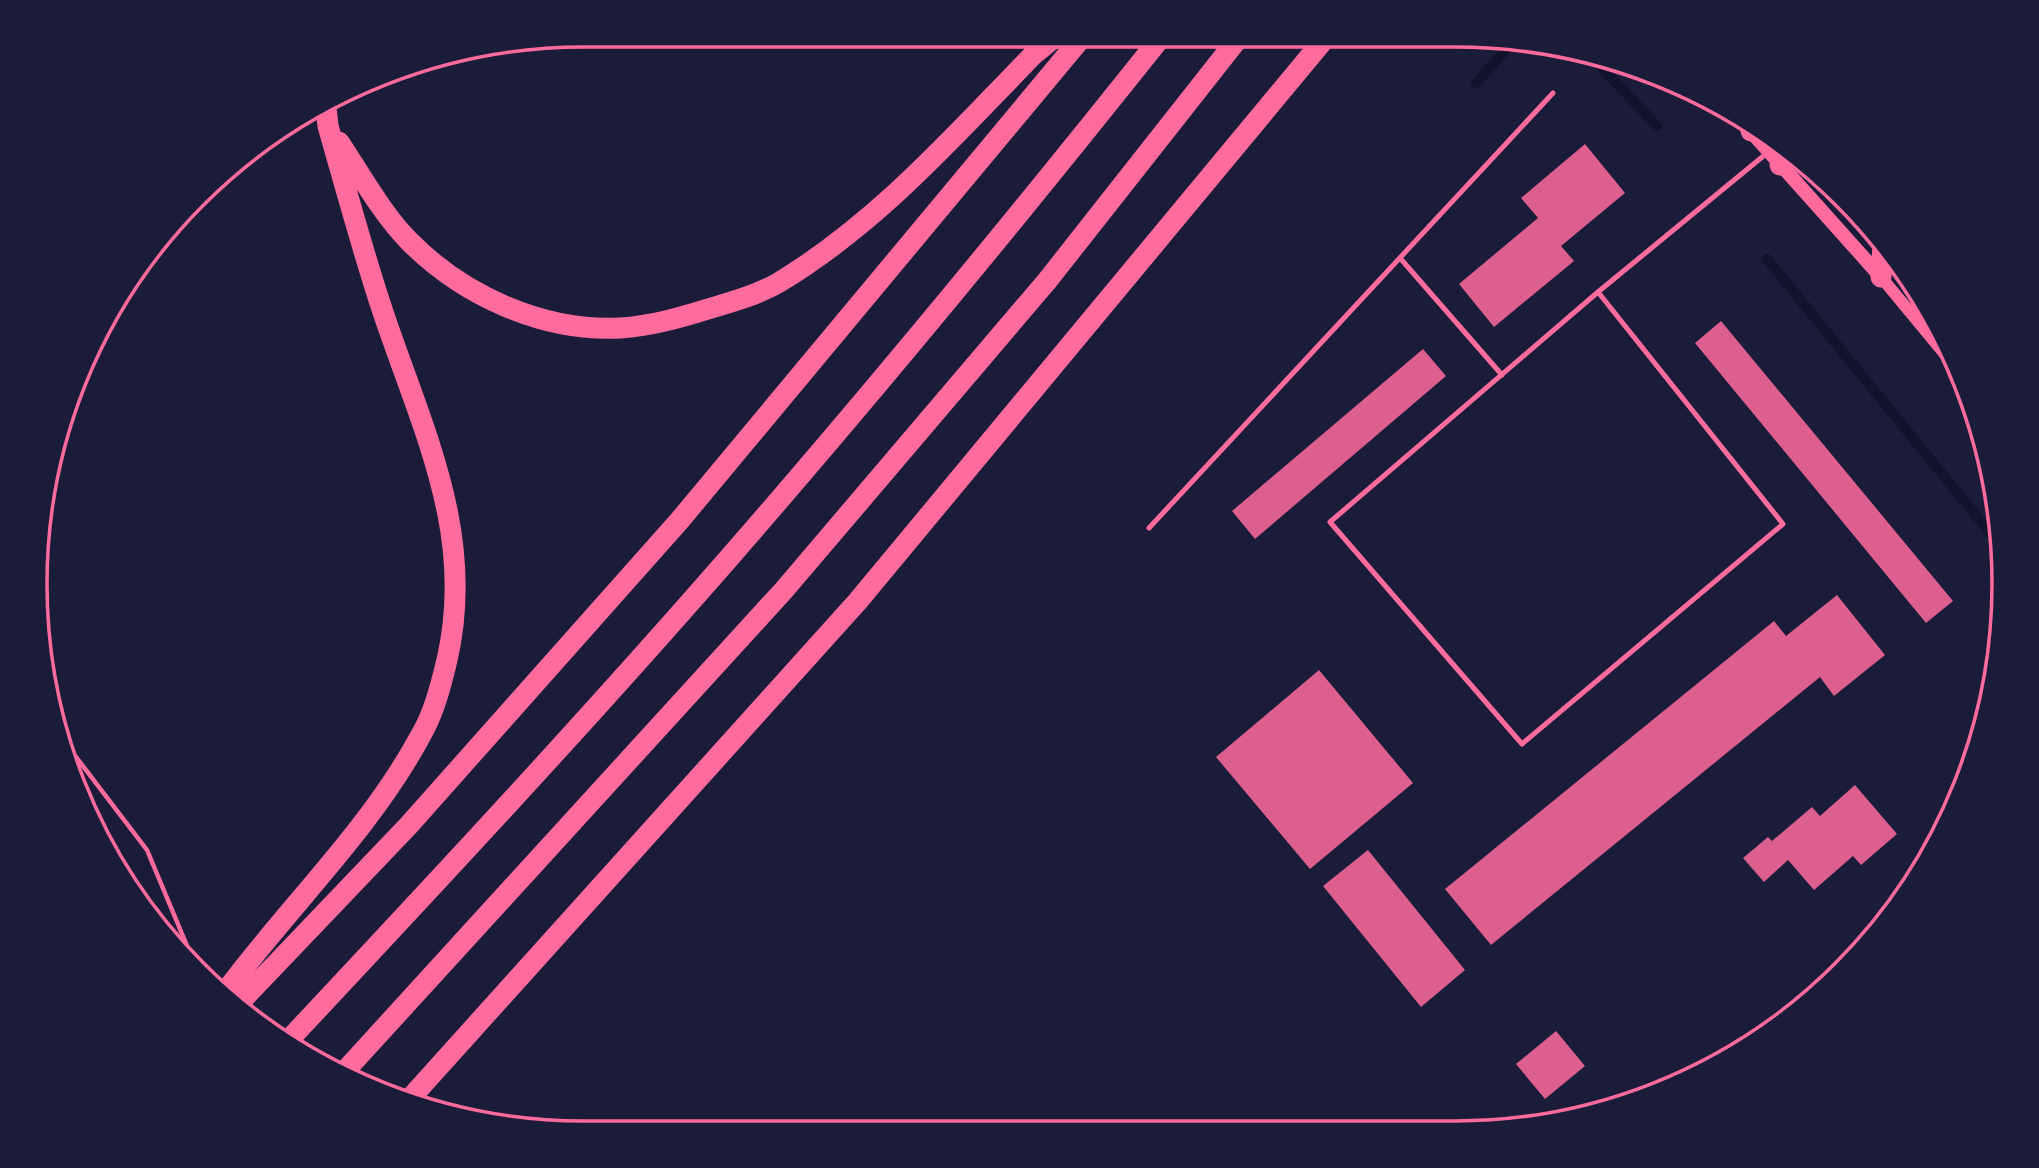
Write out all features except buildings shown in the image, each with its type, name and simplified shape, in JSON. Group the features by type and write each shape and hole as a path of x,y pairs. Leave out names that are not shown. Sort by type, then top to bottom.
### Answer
{"highway":[{"path":"327,117 409,241 456,280 502,306 565,324 619,328 664,322 776,284 849,233 905,187 1043,47"},
{"path":"243,999 409,825 680,520 1074,47"},
{"path":"294,1035 468,848 729,558 993,248 1153,47"},
{"path":"349,1066 793,579 1047,281 1232,47"},
{"path":"415,1093 858,601 1318,47"},
{"path":"229,987 265,940 328,869 378,803 422,734 441,685 452,639 454,537 434,452 380,303 327,117"},
{"path":"1881,277 1882,259"}],"main road":[{"path":"1782,158 1881,277"}],"street":[{"path":"1881,277 1931,337"}],"lane":[{"path":"1149,528 1552,93"},
{"path":"1598,292 1783,524 1522,744 1330,522 1598,292 1781,157"},
{"path":"1400,258 1502,374"}],"path":[{"path":"76,757 147,850 187,945"}],"waterway":[{"path":"1476,83 1506,50"},
{"path":"1603,69 1657,126"},
{"path":"1767,259 1989,531"}]}
